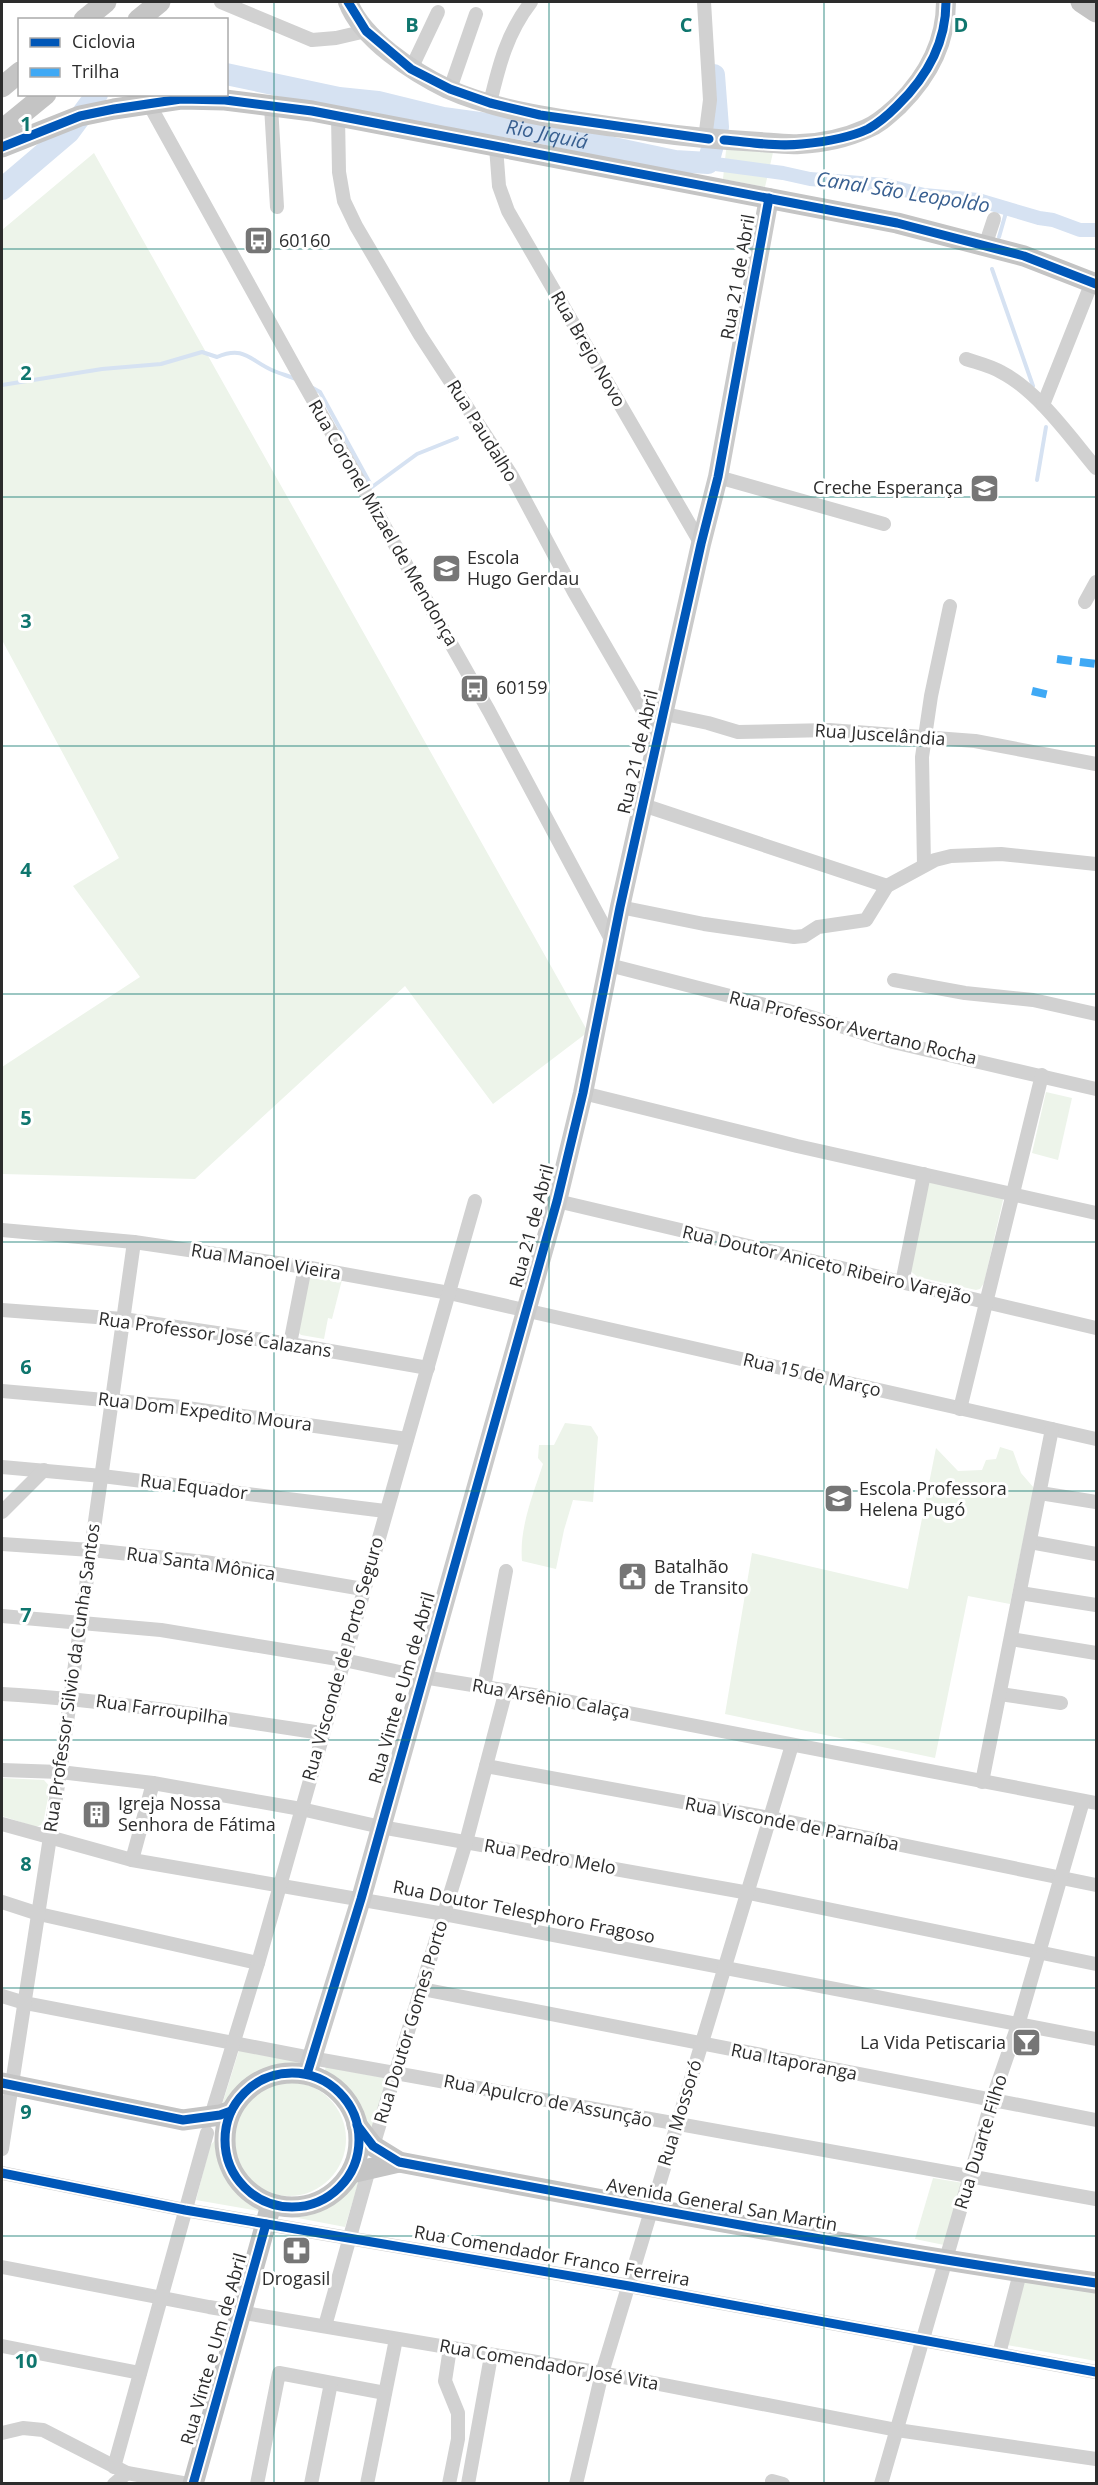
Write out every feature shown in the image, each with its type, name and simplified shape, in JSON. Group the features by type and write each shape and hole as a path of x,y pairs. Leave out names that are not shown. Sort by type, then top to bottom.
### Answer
{"main road":[{"path":"86,18 106,2"},
{"path":"140,18 160,2"},
{"path":"1081,2 1096,12"},
{"path":"2,87 18,74"},
{"path":"2,130 43,96"},
{"path":"2,147 80,116 114,109 181,99 271,106 338,116 897,223 1024,256 1094,283"},
{"path":"6,2085 183,2120 216,2120 250,2087 263,2079 309,2066 334,2088 352,2111 357,2125 360,2171 330,2196 316,2203 269,2214 235,2177 219,2142 216,2120"},
{"path":"216,2120 225,2132 226,2153"},
{"name":"Avenida General San Martin","path":"357,2125 374,2146 399,2163"},
{"name":"Avenida General San Martin","path":"360,2171 399,2163 945,2261 1096,2283"},
{"name":"Rua Vinte e Um de Abril","path":"193,2484 269,2214"}],"street":[{"path":"220,2 312,40 322,41 366,31"},
{"path":"348,2 366,31 411,69 450,89 490,103 552,117 712,139 798,145 822,142 869,128 886,117 918,85 930,67 945,28 946,2"},
{"path":"490,103 497,72 516,21 531,2"},
{"path":"704,2 712,139"},
{"path":"411,69 438,12"},
{"path":"450,89 476,14"},
{"name":"Rua Coronel Mizael de Mendonça","path":"149,104 489,711 613,944"},
{"path":"271,106 277,207"},
{"name":"Rua Paudalho","path":"338,116 339,172 344,201 356,226 420,335 512,476 574,592 658,737"},
{"name":"Rua Brejo Novo","path":"496,147 499,186 508,211 701,544"},
{"name":"Rua 21 de Abril","path":"527,1310 557,1201 583,1093 620,907 718,477 769,198"},
{"path":"985,246 994,219"},
{"path":"1042,405 1094,283"},
{"path":"966,359 1001,371 1042,405 1096,468"},
{"path":"718,477 884,524"},
{"path":"1085,602 1096,582"},
{"path":"924,865 922,770 932,696 950,606"},
{"name":"Rua Juscelândia","path":"664,714 738,732 829,730 996,744 1031,753 1096,764"},
{"path":"643,805 887,886"},
{"path":"620,907 712,925 801,937 818,927 866,920 887,886 924,865 951,856 1001,854 1096,864"},
{"name":"Rua Professor Avertano Rocha","path":"609,965 804,1015 893,1042 1096,1089"},
{"path":"894,980 965,993 1034,1000 1096,1014"},
{"path":"960,1409 1042,1075"},
{"path":"583,1093 1096,1213"},
{"path":"902,1283 924,1174"},
{"name":"Rua Visconde de Porto Seguro","path":"114,2467 185,2210 216,2120 233,2043 258,1963 321,1733 475,1201"},
{"name":"Rua Doutor Aniceto Ribeiro Varejão","path":"557,1201 1096,1328"},
{"name":"Rua Manoel Vieira","path":"2,1230 134,1242 305,1267 449,1293 527,1310"},
{"name":"Rua Professor Silvio da Cunha Santos","path":"2,2149 6,2085 25,2003 39,1914 48,1838 82,1623 134,1242"},
{"path":"290,1344 305,1267"},
{"name":"Rua Professor José Calazans","path":"2,1310 123,1319 290,1344 428,1368"},
{"name":"Rua 15 de Março","path":"527,1310 1096,1439"},
{"name":"Rua Vinte e Um de Abril","path":"309,2066 361,1899 527,1310"},
{"name":"Rua Dom Expedito Moura","path":"2,1391 173,1406 407,1439"},
{"path":"982,1782 1052,1429"},
{"name":"Rua Equador","path":"2,1467 102,1476 385,1511"},
{"path":"2,1512 44,1470"},
{"path":"1040,1493 1096,1502"},
{"path":"1030,1542 1096,1554"},
{"name":"Rua Santa Mônica","path":"2,1544 91,1550 205,1562 363,1589"},
{"path":"484,1687 506,1571"},
{"path":"1020,1593 1096,1605"},
{"name":"Rua Arsênio Calaça","path":"2,1616 161,1630 344,1660 423,1677 506,1690 1090,1802"},
{"path":"1011,1639 1096,1653"},
{"name":"Rua Doutor Gomes Porto","path":"374,2146 466,1842 506,1690"},
{"name":"Rua Farroupilha","path":"2,1694 128,1704 321,1733"},
{"path":"1000,1694 1060,1703"},
{"name":"Rua Mossoró","path":"576,2484 602,2373 792,1745"},
{"name":"Rua Visconde de Parnaíba","path":"486,1766 770,1818 1096,1885"},
{"name":"Rua Pedro Melo","path":"2,1770 60,1773 153,1783 301,1809 381,1827 749,1893 1096,1964"},
{"path":"132,1860 153,1783"},
{"name":"Rua Duarte Filho","path":"881,2484 992,2100 1018,2025 1061,1878 1090,1802"},
{"name":"Rua Doutor Telesphoro Fragoso","path":"2,1824 132,1860 444,1914 1096,2039"},
{"path":"2,1902 39,1914 258,1963"},
{"name":"Rua Itaporanga","path":"422,1989 1096,2120"},
{"name":"Rua Apulcro de Assunção","path":"2,1996 25,2003 233,2043 309,2066 396,2072 1096,2199"},
{"path":"325,2326 350,2237 360,2171"},
{"name":"Rua Comendador Franco Ferreira","path":"2,2173 185,2210 269,2214 350,2237 1096,2372"},
{"name":"Rua Comendador José Vita","path":"2,2267 161,2298 602,2373 897,2430 1096,2459"},
{"path":"999,2354 1020,2272"},
{"path":"367,2484 396,2339"},
{"path":"2,2346 140,2373"},
{"path":"449,2484 458,2439 458,2413 445,2381 450,2348"},
{"path":"468,2484 492,2356"},
{"path":"257,2484 279,2373 385,2393"},
{"path":"312,2484 331,2383"},
{"path":"7,2432 32,2427 43,2430 127,2473 188,2484"},
{"path":"114,2484 127,2473"}],"shaded area":[{"path":"727,141 775,144 765,187 723,179"},
{"path":"94,153 588,1032 493,1104 405,986 195,1179 2,1174 2,1067 140,977 73,886 119,858 2,640 2,230"},
{"path":"1046,1092 1072,1098 1058,1160 1032,1153"},
{"path":"930,1181 1001,1196 1003,1200 984,1283 980,1289 918,1277 909,1270"},
{"path":"308,1274 343,1276 332,1319 328,1318 324,1339 299,1333"},
{"path":"565,1423 591,1426 598,1437 593,1502 573,1500 556,1569 522,1561 522,1549 528,1512 543,1464 538,1458 539,1445 554,1445"},
{"path":"1000,1447 1013,1451 1021,1473 1034,1488 1010,1604 968,1596 935,1758 725,1714 752,1553 908,1589 936,1448 958,1471 982,1470 986,1460 996,1459"},
{"path":"2,1778 44,1780 50,1787 43,1824 36,1827 2,1816"},
{"path":"239,2050 299,2061 299,2064 262,2072 243,2084 222,2105"},
{"path":"326,2067 387,2080 372,2129 365,2130 348,2094 324,2072"},
{"path":"289,2082 311,2086 321,2091 337,2107 342,2117 346,2139 342,2161 337,2171 321,2187 311,2192 289,2196 267,2192 257,2187 241,2171 236,2161 232,2139 236,2117 241,2107 257,2091 267,2086"},
{"path":"215,2140 228,2179 249,2201 260,2207 259,2211 196,2200 210,2146"},
{"path":"356,2174 361,2174 345,2227 282,2215 320,2207 338,2195"},
{"path":"933,2178 963,2183 944,2245 915,2239"},
{"path":"1023,2279 1096,2292 1096,2361 1007,2345"}],"waterway":[{"name":"Rio Jiquiá","path":"228,74 339,98 378,102 443,118 523,129 675,161 708,163 718,127 714,75"},
{"name":"Rio Jiquiá","path":"2,189 69,132 96,96"},
{"name":"Canal São Leopoldo","path":"708,163 810,179 885,185 924,195 978,200 1053,220 1080,230 1096,230"},
{"path":"999,237 1007,209"},
{"path":"992,269 1033,386"},
{"path":"2,385 102,369 161,364 202,352 217,357 234,353 241,354 274,371 296,379"},
{"path":"311,387 320,392 372,487 417,454 457,438"},
{"path":"1037,480 1046,427"}],"marked path":[{"path":"1057,659 1096,664"},
{"path":"1032,691 1053,696"}],"cycle path":[{"path":"348,2 366,31 411,69 450,89 490,103 540,115 709,139"},
{"path":"724,140 792,145 827,141 872,127 908,95 926,71 943,32 946,2"},
{"path":"2,147 80,116 181,99 225,100 312,111 897,223 1024,256 1096,284"},
{"path":"307,2074 361,1899 557,1201 583,1093 620,907 718,477 769,198"},
{"path":"292,2073 318,2078 339,2093 354,2114 359,2140 354,2166 339,2187 318,2202 292,2207 266,2202 245,2187 230,2166 225,2140 230,2114 245,2093 266,2078 292,2073"},
{"path":"2,2083 183,2120 220,2115 231,2111"},
{"path":"357,2125 373,2146 399,2162 660,2211 1096,2283"},
{"path":"2,2173 185,2210 629,2286 1096,2372"},
{"path":"193,2484 266,2224"}],"place":[{"name":"60160","path":"258,241"},
{"name":"Creche Esperança","path":"984,488"},
{"name":"Escola Hugo Gerdau","path":"446,568"},
{"name":"60159","path":"475,688"},
{"name":"Escola Professora Helena Pugó","path":"838,1499"},
{"name":"Batalhão de Transito","path":"633,1577"},
{"name":"Igreja Nossa Senhora de Fátima","path":"97,1814"},
{"name":"La Vida Petiscaria","path":"1027,2043"},
{"name":"Drogasil","path":"296,2250"}]}
